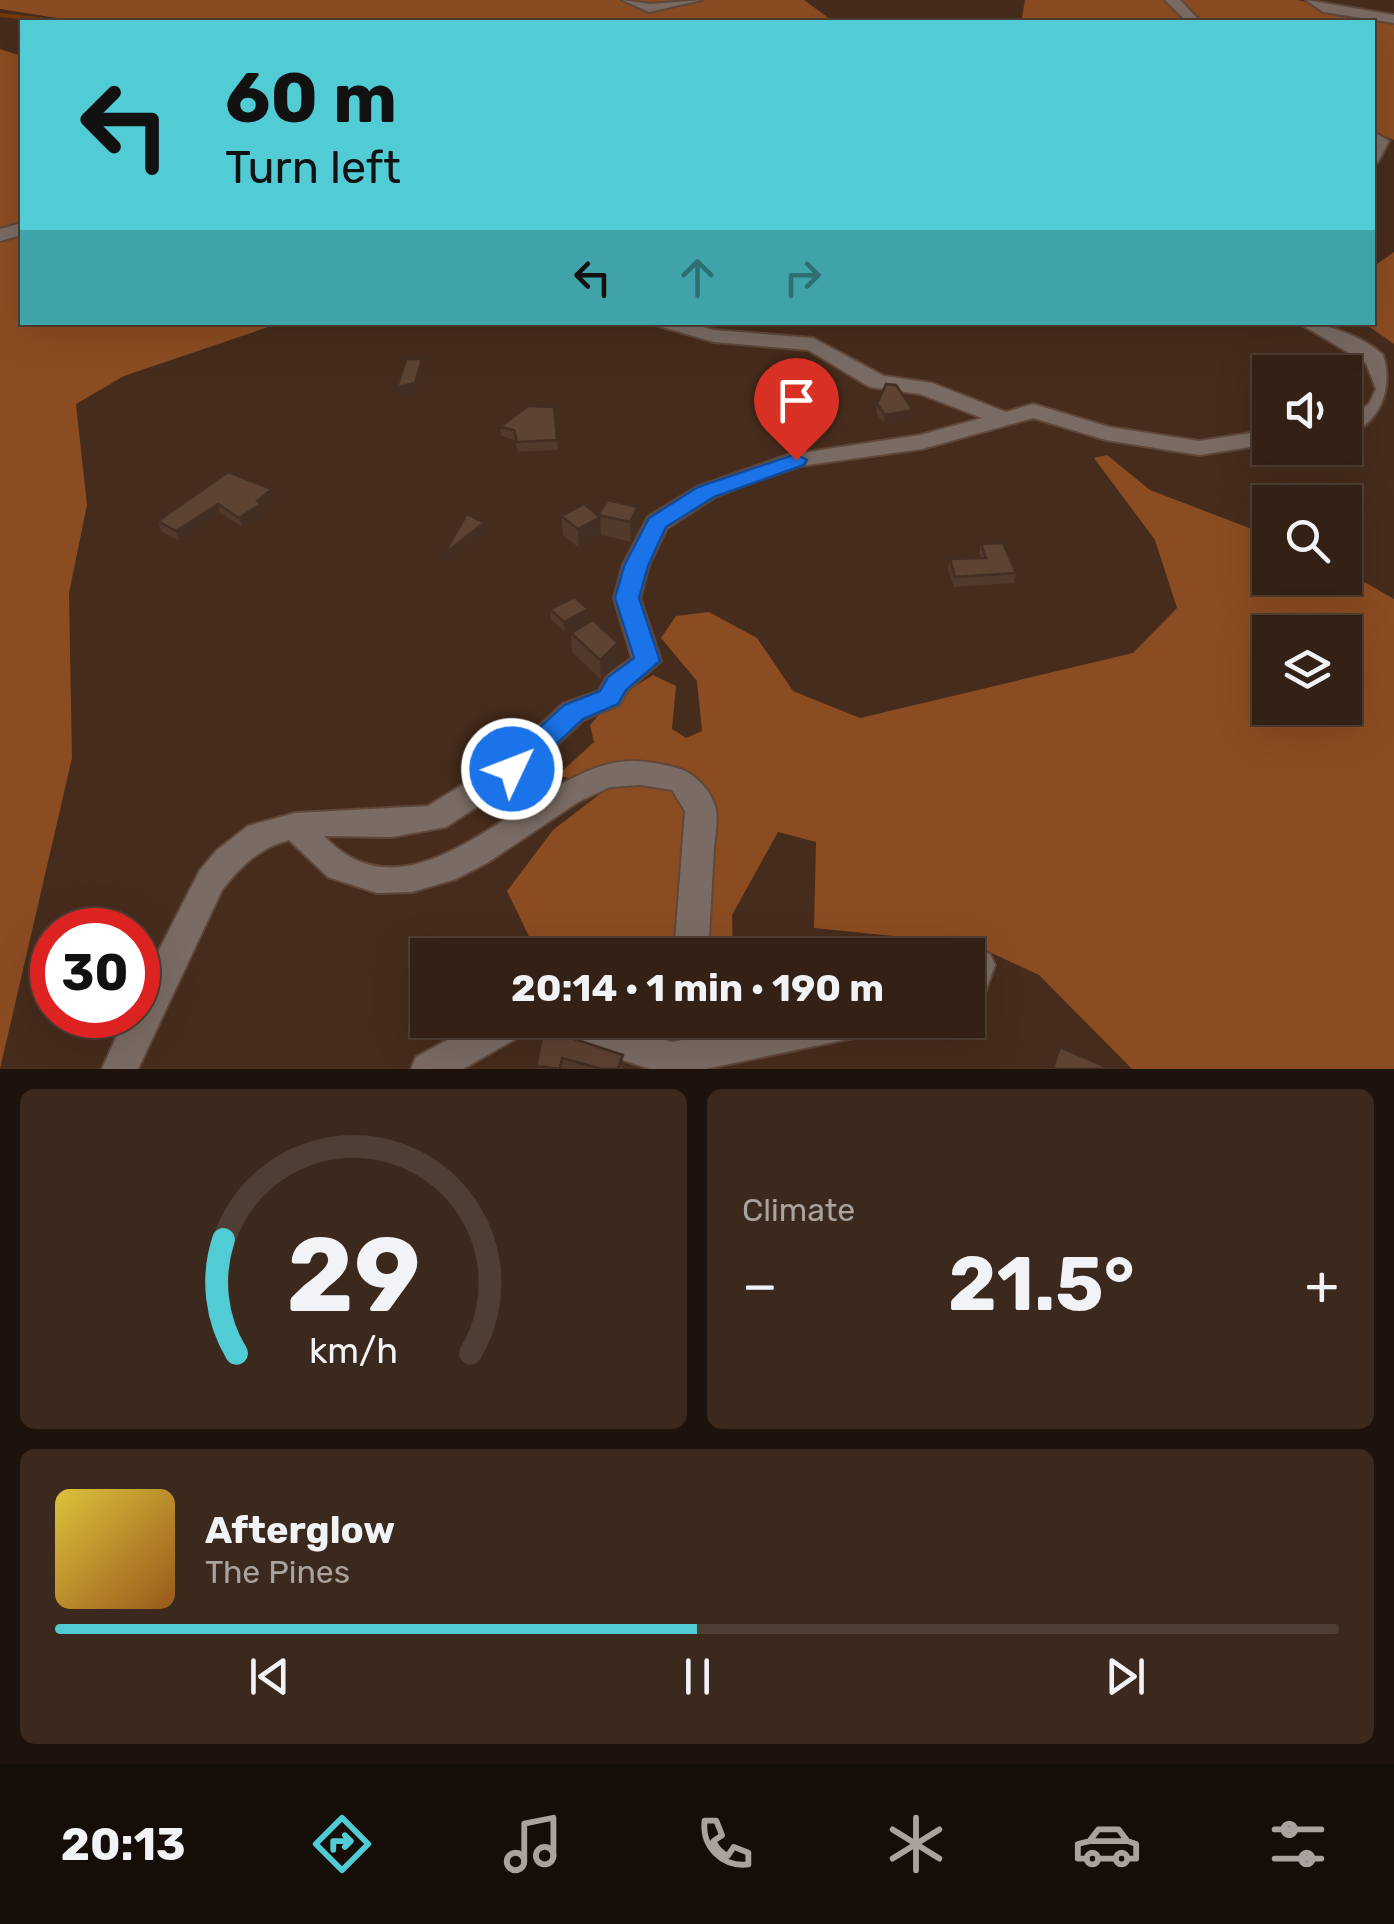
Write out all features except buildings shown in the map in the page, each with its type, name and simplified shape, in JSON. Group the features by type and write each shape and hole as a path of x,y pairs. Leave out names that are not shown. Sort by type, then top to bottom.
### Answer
{"street":[{"path":"628,0 649,8 695,0"},
{"path":"1172,0 1192,20"},
{"path":"1313,0 1328,9 1394,19"},
{"path":"668,325 714,336 813,344 878,382 924,388 1000,417"},
{"path":"1313,325 1375,359 1387,389 1379,408 1362,418"},
{"path":"120,1069 211,880 228,859 259,836 295,826 333,822 392,824 435,818 512,769 573,712 609,698 617,683 647,661 627,598 636,566 657,523 706,492 796,460 922,442 1032,411 1106,434 1200,448 1252,441"},
{"path":"295,826 334,866 384,882 458,867 601,778 646,772 682,781 701,809 692,938"},
{"path":"429,1069 485,1038"},
{"path":"603,1038 672,1059 775,1038"}],"shaded area":[{"path":"0,0 804,0 831,20 69,20 0,9"},
{"path":"1025,0 1297,0 1394,22 1394,140 1375,132 1375,20 1021,20"},
{"path":"0,49 20,55 20,325 274,325 124,376 76,404 87,505 69,593 72,758 37,908 30,908 30,939 0,1069"},
{"path":"1394,252 1394,344 1367,325 1375,325 1375,266"},
{"path":"1107,455 1150,490 1252,529 1252,595 1362,595 1362,581 1394,599 1394,1069 1132,1069 1039,975 985,950 985,938 913,938 814,928 816,842 778,832 732,915 733,938 530,938 507,891 553,830 626,774 577,781 558,775 594,742 590,725 611,701 653,675 676,686 672,729 686,738 702,731 697,681 661,638 676,616 709,612 757,638 793,691 860,718 1133,653 1177,608 1155,540 1094,458"}],"waterway":[{"path":"0,15 48,20"}],"route":[{"path":"512,769 573,712 609,698 617,683 647,661 627,598 636,566 657,523 706,492 796,460"}]}
